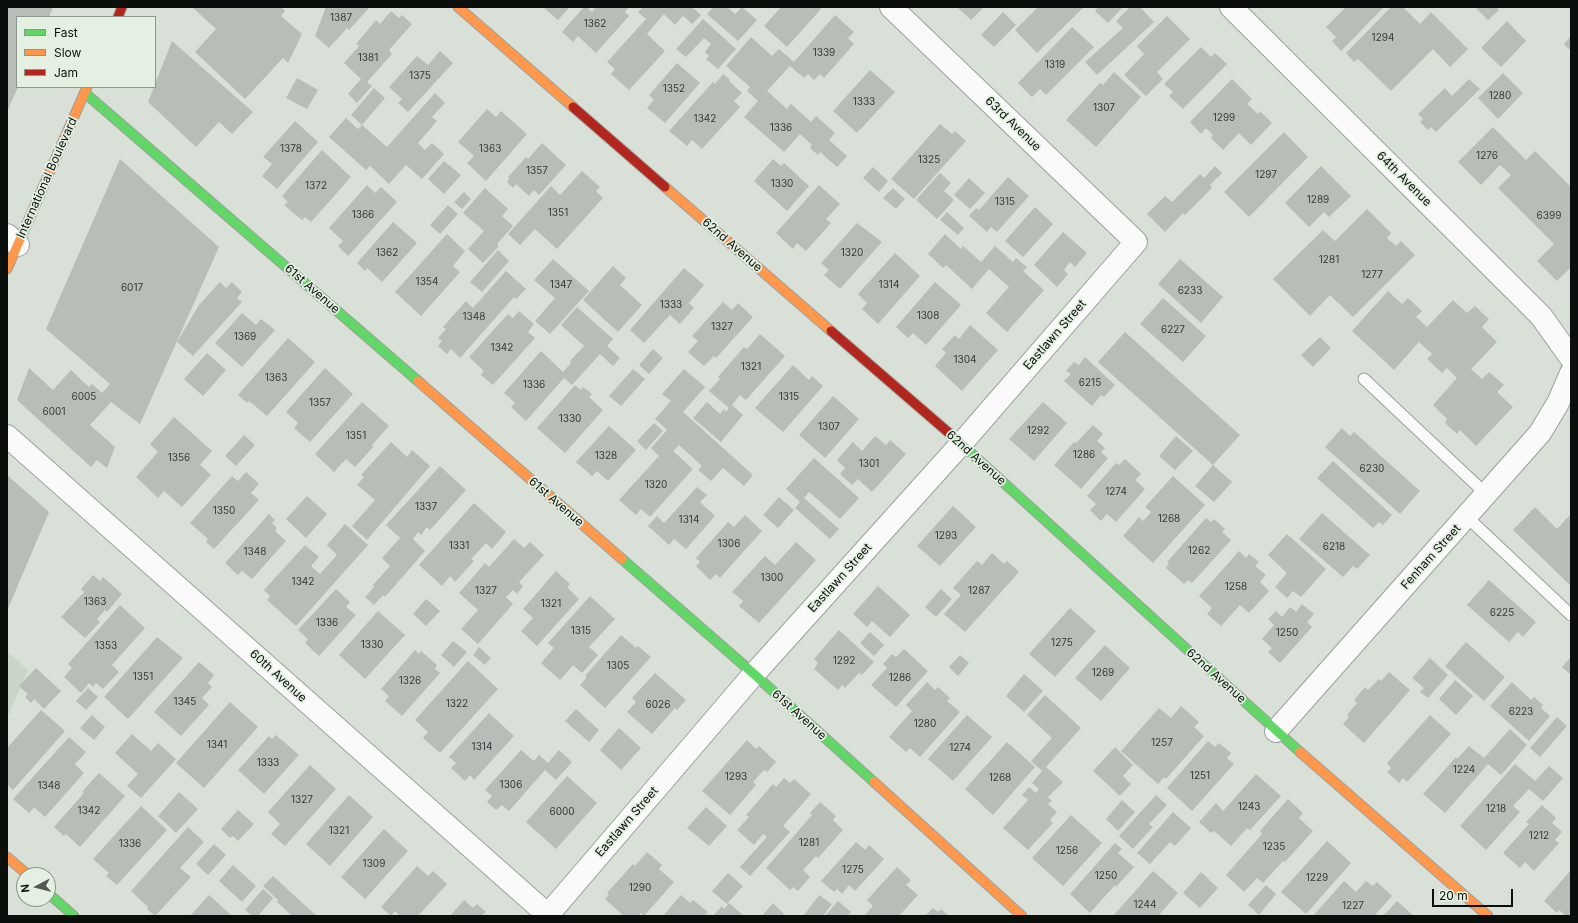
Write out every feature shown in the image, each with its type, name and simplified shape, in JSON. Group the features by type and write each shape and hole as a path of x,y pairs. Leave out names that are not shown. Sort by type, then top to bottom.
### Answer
{"street":[{"name":"62nd Avenue","path":"458,7 961,444 1276,731 1488,916"},
{"name":"63rd Avenue","path":"891,7 1136,242"},
{"name":"64th Avenue","path":"1231,7 1541,316 1571,358"},
{"name":"International Boulevard","path":"7,269 12,240 86,90"},
{"name":"61st Avenue","path":"86,90 754,674 1022,916"},
{"name":"Eastlawn Street","path":"548,916 754,674 961,444 1136,242"},
{"name":"Fenham Street","path":"1276,731 1540,433 1558,403 1571,373"},
{"name":"60th Avenue","path":"7,436 548,916"},
{"path":"7,857 19,867"},
{"path":"56,900 74,916"}],"lane":[{"path":"1364,380 1486,494"},
{"path":"1467,517 1571,615"}],"shaded area":[{"path":"7,651 28,670 7,718"}],"building":[{"path":"7,7 53,7 49,16 16,16 16,88 18,88 7,112"},
{"path":"192,7 281,7 285,11 281,16 302,34 288,63 283,58 245,99 195,52 216,29"},
{"path":"326,7 370,7 349,30 347,28 329,48 315,36"},
{"path":"543,7 570,7 558,20"},
{"path":"584,7 587,7 592,12 596,7 629,7 625,12 629,16 596,53 578,36 573,42 562,32"},
{"path":"643,7 692,7 701,15 692,24 683,16 675,25 664,14 647,34 665,51 629,90 611,74 615,69 607,62 646,19 638,12"},
{"path":"713,7 727,7 735,14 742,7 757,20 738,41 707,14"},
{"path":"781,7 818,7 821,9 787,47 764,26"},
{"path":"957,7 984,7 971,20"},
{"path":"1038,7 1084,7 1037,53 1015,30"},
{"path":"1098,7 1123,7 1108,23 1095,11"},
{"path":"1130,7 1140,7 1154,22 1097,75 1085,62 1123,28 1116,21"},
{"path":"1346,7 1384,7 1341,51 1332,41 1336,37 1326,27"},
{"path":"1391,7 1403,7 1420,24 1431,12 1468,49 1450,67 1433,49 1391,91 1358,59 1354,62 1346,53"},
{"path":"1475,7 1496,7 1499,10 1488,20"},
{"path":"391,11 399,18 402,15 412,24 389,50 392,54 367,82 372,86 357,103 348,94 361,79 344,63 359,46 356,44 376,20 380,24"},
{"path":"1003,12 1016,25 994,47 981,35"},
{"path":"835,15 854,32 848,38 854,44 824,78 820,74 814,80 808,74 804,78 790,66 767,91 787,109 791,104 811,122 816,116 835,133 829,140 847,156 837,167 820,152 818,155 810,148 812,145 800,134 784,152 744,117 758,101 747,91 750,87 726,66 751,37 772,56 779,49 794,62"},
{"path":"1167,16 1190,39 1157,72 1163,79 1146,96 1124,75 1144,54 1137,46"},
{"path":"703,19 736,49 718,69 706,59 709,56 705,52 711,44 704,38 686,57 676,49"},
{"path":"1507,21 1526,41 1501,67 1481,48"},
{"path":"1072,27 1094,47 1046,95 1040,89 1032,97 1018,83"},
{"path":"1571,36 1571,51 1564,44"},
{"path":"172,41 253,112 232,134 219,122 196,147 148,102 154,88 156,88 156,82"},
{"path":"1201,47 1211,57 1215,53 1227,64 1183,109 1169,96 1173,92 1164,84"},
{"path":"440,51 453,63 408,112 398,103 402,99 389,87 417,56 428,65"},
{"path":"677,63 700,83 665,123 647,108 654,100 649,95"},
{"path":"870,70 895,92 857,133 833,111"},
{"path":"1114,72 1141,97 1096,147 1066,120 1100,83 1103,85"},
{"path":"1503,73 1523,93 1498,119 1478,98"},
{"path":"723,74 742,93 734,101 740,107 702,149 692,140 687,146 669,131 713,82 715,84"},
{"path":"297,78 318,90 307,109 286,98"},
{"path":"1232,79 1252,99 1247,104 1258,114 1260,111 1272,123 1251,145 1239,133 1223,150 1211,138 1213,135 1206,128 1201,134 1190,122"},
{"path":"1469,79 1480,89 1436,132 1431,127 1428,130 1420,122 1423,119 1418,114 1445,88 1452,96"},
{"path":"374,88 385,98 362,125 351,115"},
{"path":"435,93 445,103 432,117 437,121 418,143 425,150 432,143 444,154 422,179 406,165 389,184 370,166 366,170 329,137 346,118 358,129 362,125 387,147"},
{"path":"487,109 496,117 501,111 527,134 486,181 467,163 474,156 458,142"},
{"path":"295,121 318,142 277,189 262,176 272,164 263,157"},
{"path":"940,124 952,134 955,131 966,141 914,199 891,179"},
{"path":"1493,127 1526,160 1535,151 1571,187 1571,267 1557,281 1537,261 1554,244 1498,188 1511,175 1500,165 1481,185 1458,162"},
{"path":"1284,132 1308,157 1249,217 1224,192"},
{"path":"542,143 566,165 539,195 534,190 529,196 516,184 513,188 507,182 510,178 508,177 526,157 528,159"},
{"path":"322,150 351,177 311,222 305,217 302,220 284,205 288,202 282,196"},
{"path":"120,159 219,247 140,424 111,402 90,425 115,447 107,468 97,460 91,467 17,400 29,368 53,390 71,370 89,387 92,384 102,393 110,384 46,329"},
{"path":"773,159 781,166 784,163 809,186 787,211 754,181"},
{"path":"444,161 461,175 444,194 428,179"},
{"path":"1215,166 1222,173 1210,185 1212,188 1185,215 1183,213 1165,232 1147,214 1165,196 1172,202 1200,174 1204,178"},
{"path":"1321,166 1351,196 1329,217 1324,212 1309,227 1285,203"},
{"path":"873,167 888,181 879,192 863,178"},
{"path":"582,171 600,187 596,191 603,198 557,249 535,229 520,245 508,234 551,186 560,195"},
{"path":"940,173 951,183 944,191 954,200 937,219 916,200"},
{"path":"1008,177 1029,196 997,232 991,227 987,232 969,216 976,208 979,210"},
{"path":"969,178 985,193 970,209 954,195"},
{"path":"367,185 375,193 381,187 397,202 348,256 338,246 343,241 329,228"},
{"path":"819,185 840,204 826,219 831,223 806,251 797,243 793,249 776,233"},
{"path":"485,188 508,209 502,216 513,226 497,244 499,246 483,263 468,249 484,231 463,213"},
{"path":"893,188 905,199 896,209 883,198"},
{"path":"464,192 471,199 462,209 454,202"},
{"path":"448,205 458,214 440,234 430,225"},
{"path":"1035,207 1053,224 1023,257 1005,241"},
{"path":"1367,209 1391,233 1387,238 1396,246 1401,241 1415,255 1353,317 1330,295 1310,316 1273,279 1323,230 1335,241"},
{"path":"947,212 964,228 958,235 940,220"},
{"path":"393,222 417,243 382,282 367,268 365,271 357,263"},
{"path":"857,223 882,242 840,289 824,275 829,270 821,263"},
{"path":"1063,232 1087,253 1075,267 1070,262 1064,270 1068,274 1057,287 1034,265"},
{"path":"447,234 465,251 453,266 460,272 421,316 395,292"},
{"path":"945,234 961,249 963,246 981,262 995,246 1013,262 1016,258 1027,267 1023,271 1044,290 1007,332 986,313 1009,287 989,269 972,289 946,265 943,268 928,254"},
{"path":"498,250 509,261 482,292 470,282"},
{"path":"895,253 920,276 878,324 862,309 867,303 858,294"},
{"path":"553,259 589,291 550,334 535,321 555,298 534,280"},
{"path":"1180,259 1223,297 1201,323 1158,284"},
{"path":"613,266 626,278 620,285 642,305 618,332 583,300"},
{"path":"684,268 704,285 689,303 694,308 680,324 670,315 644,343 630,330"},
{"path":"506,271 526,289 516,299 514,297 460,358 451,349 447,354 438,346 442,341 438,338 446,329 443,327 466,301 473,308"},
{"path":"220,282 226,288 232,282 242,292 237,298 242,302 193,356 177,342 199,305"},
{"path":"935,282 961,305 926,345 913,333 908,338 896,327"},
{"path":"1388,291 1402,304 1408,298 1422,311 1416,317 1427,327 1453,300 1467,313 1475,306 1489,319 1482,327 1497,342 1471,369 1482,379 1489,372 1504,385 1497,392 1513,407 1476,446 1460,430 1457,434 1445,423 1447,419 1433,405 1457,378 1447,368 1442,373 1427,359 1432,354 1419,342 1394,370 1352,331"},
{"path":"1163,298 1206,336 1183,362 1140,324"},
{"path":"723,302 732,310 738,303 753,317 716,358 714,356 704,366 688,352 698,341 692,336"},
{"path":"577,307 613,339 607,346 620,358 613,366 600,354 572,385 564,378 526,421 511,407 515,403 504,393 541,351 563,372 571,363 570,361 584,346 561,325"},
{"path":"519,311 534,324 528,332 535,338 493,385 481,375 484,371 469,357 508,314 513,318"},
{"path":"242,313 256,325 261,319 275,330 242,367 215,343"},
{"path":"970,325 998,350 962,391 935,366 946,353 942,349 955,335 959,339"},
{"path":"1125,332 1240,435 1213,465 1098,362"},
{"path":"760,334 785,356 746,400 740,395 732,405 743,415 721,442 693,418 707,402 720,414 724,409 726,412 729,408 709,391 720,379 718,377 744,347 747,349"},
{"path":"1320,337 1331,348 1313,367 1301,355"},
{"path":"288,338 315,362 267,416 249,401 247,403 238,395"},
{"path":"653,349 663,358 649,374 639,365"},
{"path":"207,353 226,370 203,396 184,379"},
{"path":"1085,357 1115,385 1104,397 1101,395 1092,406 1064,381 1071,374 1066,371 1074,362 1079,365"},
{"path":"793,365 809,380 812,376 823,386 783,432 755,408"},
{"path":"325,368 353,394 310,442 294,428 298,423 286,412"},
{"path":"633,369 645,379 621,406 609,396"},
{"path":"684,369 705,387 683,412 753,475 744,486 723,468 711,481 698,470 702,466 679,445 673,451 693,469 650,517 641,509 636,515 619,500 659,456 651,448 667,430 655,419 671,401 662,394"},
{"path":"575,385 581,390 583,387 592,394 589,397 603,410 565,453 537,428"},
{"path":"833,396 859,419 825,458 799,435"},
{"path":"362,402 389,426 355,467 346,459 334,472 315,454"},
{"path":"1043,402 1067,423 1034,461 1009,439"},
{"path":"174,417 212,451 200,465 211,475 182,507 164,491 158,498 136,477 158,452 150,444"},
{"path":"654,423 663,431 646,450 637,441"},
{"path":"1093,425 1103,434 1097,441 1105,448 1101,452 1108,458 1081,489 1054,465 1074,442 1076,443"},
{"path":"609,426 636,450 608,481 597,471 592,476 576,462"},
{"path":"1342,428 1350,436 1354,432 1420,491 1400,514 1325,447"},
{"path":"244,435 255,445 236,466 225,456"},
{"path":"875,436 886,445 890,440 906,454 872,492 858,479 852,485 840,474 845,468 837,460 853,442 862,451"},
{"path":"1176,436 1193,451 1175,470 1159,456"},
{"path":"391,442 407,457 412,450 430,466 367,540 352,526 375,500 357,485 364,477 361,475"},
{"path":"814,458 859,498 840,519 809,492 804,498 839,529 830,539 795,508 800,502 786,489"},
{"path":"1125,459 1141,474 1135,480 1145,489 1116,522 1107,514 1101,521 1090,510 1096,504 1087,496 1116,463 1119,465"},
{"path":"1333,461 1392,515 1383,525 1379,522 1373,528 1317,478"},
{"path":"1213,465 1232,482 1214,502 1195,486"},
{"path":"440,466 466,490 430,530 427,527 421,535 418,532 413,539 425,551 385,597 383,595 374,605 365,597 374,587 373,585 390,566 382,558 400,538 386,525"},
{"path":"246,472 259,484 251,493 259,500 214,549 206,542 208,539 190,523 232,476 238,481"},
{"path":"7,475 49,512 7,611"},
{"path":"1173,476 1205,505 1153,563 1123,536 1139,517 1143,521 1151,512 1145,507"},
{"path":"697,487 707,495 700,502 715,516 686,549 674,539 669,545 648,526 657,516 664,523"},
{"path":"307,496 327,514 306,538 286,519"},
{"path":"779,497 794,510 778,528 763,515"},
{"path":"474,503 506,532 492,549 486,543 471,559 474,561 455,582 450,576 442,586 419,565"},
{"path":"953,506 976,527 940,566 917,546"},
{"path":"1535,507 1557,529 1571,514 1571,586 1513,530"},
{"path":"1322,513 1370,555 1357,569 1353,566 1343,577 1299,539"},
{"path":"269,514 275,520 272,523 277,528 275,531 286,541 252,579 242,571 238,575 225,563"},
{"path":"745,515 762,531 720,578 716,574 710,580 696,566 700,562 696,558 728,522 734,527"},
{"path":"1206,518 1211,522 1214,519 1225,529 1222,532 1231,540 1192,583 1188,580 1184,584 1166,568 1169,563 1167,562"},
{"path":"345,524 368,545 296,626 267,600 270,596 264,590 305,545 319,557 311,566 320,574 337,555 327,545"},
{"path":"1287,534 1326,569 1301,597 1293,591 1287,598 1275,587 1287,573 1268,555"},
{"path":"514,539 524,548 530,542 544,555 519,582 523,586 517,594 513,590 506,597 513,604 478,644 461,629 478,610 459,593 485,563 489,567"},
{"path":"796,542 816,560 759,623 739,606 743,601 732,592 765,556 775,565"},
{"path":"1239,551 1246,558 1249,554 1259,562 1255,566 1266,575 1260,582 1269,591 1249,613 1240,605 1221,626 1207,614 1212,608 1199,596"},
{"path":"992,553 1004,564 1007,561 1019,572 965,632 944,614 961,595 953,588 977,561 982,565"},
{"path":"556,571 570,584 567,587 579,599 537,646 521,631 533,618 523,609"},
{"path":"93,575 100,581 103,577 122,594 107,612 105,610 97,619 100,622 85,638 61,617 84,592 81,589"},
{"path":"1489,580 1536,622 1523,637 1518,632 1509,642 1467,605"},
{"path":"878,586 910,615 890,637 872,621 867,627 853,614"},
{"path":"336,589 350,602 346,607 356,615 319,656 305,643 308,639 298,630"},
{"path":"941,589 952,599 936,617 925,607"},
{"path":"590,596 615,619 589,647 598,655 582,673 573,665 560,680 541,663 554,648 548,643"},
{"path":"426,599 440,611 426,626 413,614"},
{"path":"1302,604 1314,614 1307,622 1312,627 1280,663 1268,652 1272,648 1262,639 1274,625 1268,619 1276,611 1282,617 1290,607 1296,612"},
{"path":"120,605 145,628 112,665 119,672 103,689 96,683 93,687 89,683 81,693 64,677 72,668 68,664"},
{"path":"1070,608 1096,631 1055,677 1029,654"},
{"path":"378,611 405,635 365,679 339,655"},
{"path":"839,630 874,662 862,675 859,673 845,688 842,685 838,690 814,669 818,663 814,659"},
{"path":"870,632 884,645 874,656 860,643"},
{"path":"621,635 636,648 638,646 651,657 605,708 580,685 587,677 585,676"},
{"path":"157,637 183,658 128,719 104,697"},
{"path":"453,641 467,652 454,667 441,655"},
{"path":"1466,642 1505,677 1484,701 1445,666"},
{"path":"1105,645 1130,668 1101,701 1075,678"},
{"path":"479,647 491,658 485,665 473,655"},
{"path":"904,649 928,671 896,707 871,685 887,668 883,664 892,654 896,657"},
{"path":"415,650 419,654 421,651 437,665 435,669 440,673 402,716 385,701 389,696 381,689"},
{"path":"960,655 969,663 958,676 949,667"},
{"path":"1571,657 1571,675 1562,667"},
{"path":"1430,658 1448,675 1428,698 1420,692 1424,688 1412,678"},
{"path":"468,661 498,689 440,753 423,738 428,732 415,720"},
{"path":"199,662 214,675 208,683 212,687 202,698 209,705 181,736 154,712"},
{"path":"36,668 61,691 44,709 34,699 31,703 25,697 28,694 19,686"},
{"path":"1389,672 1410,690 1364,743 1343,724 1349,717 1347,715 1357,703 1354,700 1365,687 1368,690 1379,679 1381,681"},
{"path":"655,673 686,700 677,710 675,708 652,734 627,712 636,702 632,698"},
{"path":"1024,674 1043,691 1024,712 1006,696"},
{"path":"1455,680 1473,696 1456,715 1439,699"},
{"path":"927,682 935,690 938,687 950,698 947,701 960,712 920,757 910,748 906,752 889,737 912,711 906,705"},
{"path":"1512,682 1531,700 1534,697 1543,705 1541,708 1550,716 1529,741 1490,706"},
{"path":"88,688 98,697 86,710 76,701"},
{"path":"1045,695 1081,728 1046,767 1063,782 1048,797 1052,801 1048,804 1057,812 1050,820 1053,823 1028,850 1003,828 1028,800 1022,795 1029,787 1036,793 1039,789 1032,783 1042,771 1031,761 1052,738 1027,715"},
{"path":"230,702 258,727 204,788 176,763"},
{"path":"1181,706 1199,722 1194,727 1204,736 1166,779 1164,777 1158,784 1121,751 1159,708 1171,718"},
{"path":"576,709 599,730 589,742 565,721"},
{"path":"41,710 65,731 13,790 8,785 7,787 7,748"},
{"path":"489,713 514,736 474,780 470,775 465,781 451,768 456,763 449,757"},
{"path":"92,715 105,727 94,740 80,728"},
{"path":"967,715 992,737 953,781 928,759"},
{"path":"1430,715 1451,734 1407,782 1403,778 1399,783 1387,772 1391,768 1387,763"},
{"path":"1557,717 1567,726 1540,757 1530,748"},
{"path":"619,728 641,748 621,770 600,750"},
{"path":"1510,729 1527,745 1501,775 1488,764 1445,813 1423,794 1456,757 1457,759 1469,746 1484,758"},
{"path":"132,734 151,751 158,743 176,759 141,798 127,786 138,774 115,753"},
{"path":"276,735 299,755 264,794 238,770 269,736 272,739"},
{"path":"69,737 86,752 75,764 84,773 45,817 34,807 29,813 13,799"},
{"path":"747,740 756,749 759,746 776,762 767,772 764,770 753,782 756,785 730,815 702,791"},
{"path":"1208,741 1215,747 1219,743 1231,753 1227,758 1234,764 1192,811 1167,788"},
{"path":"1007,742 1035,767 993,815 965,789"},
{"path":"1115,747 1133,765 1123,776 1131,784 1120,796 1093,771"},
{"path":"521,750 534,761 539,755 548,763 559,750 572,762 556,780 545,770 509,811 502,805 496,810 487,802 492,796 485,790"},
{"path":"1515,764 1535,781 1549,766 1563,778 1543,801 1529,789 1513,806 1520,812 1486,850 1460,826"},
{"path":"310,765 336,789 285,846 271,834 280,824 268,812"},
{"path":"99,773 125,796 80,847 66,834 64,836 54,827 84,793 82,792"},
{"path":"1256,774 1281,796 1250,830 1247,828 1231,846 1214,831 1211,833 1199,822 1216,803 1223,811"},
{"path":"567,776 597,803 556,849 526,822"},
{"path":"784,778 790,783 794,779 811,794 783,826 790,832 750,876 740,867 767,837 763,834 754,845 737,830 749,817 746,815 773,784 776,787"},
{"path":"179,792 198,809 176,833 158,816"},
{"path":"349,795 373,817 330,866 306,844"},
{"path":"1156,795 1167,805 1149,824 1153,827 1133,849 1119,836"},
{"path":"1288,799 1303,813 1299,818 1313,831 1285,862 1283,861 1263,883 1257,878 1244,892 1226,875 1262,834 1260,831"},
{"path":"1122,800 1135,812 1118,831 1106,819"},
{"path":"820,802 836,816 833,820 843,830 818,858 816,856 803,870 810,877 798,891 793,887 790,890 766,868 812,815 810,813"},
{"path":"1542,805 1556,818 1552,823 1562,832 1555,840 1559,843 1534,871 1525,862 1520,868 1503,853 1529,824 1526,822"},
{"path":"141,806 167,830 117,885 106,876 109,873 93,859"},
{"path":"706,807 727,826 709,846 687,828"},
{"path":"238,810 254,824 238,841 233,836 230,838 221,829"},
{"path":"1173,812 1191,828 1175,846 1170,842 1150,864 1137,853"},
{"path":"1071,815 1102,843 1063,886 1032,858"},
{"path":"188,827 204,842 180,868 191,877 155,916 131,891"},
{"path":"384,829 408,851 365,899 341,877"},
{"path":"1327,841 1351,863 1306,914 1281,892"},
{"path":"856,842 865,850 869,845 884,859 855,891 849,885 842,894 837,889 834,892 821,881"},
{"path":"1115,843 1122,849 1118,853 1134,867 1116,887 1115,885 1090,913 1070,894"},
{"path":"214,844 226,855 208,875 196,864"},
{"path":"647,852 662,865 659,869 674,882 644,916 641,913 638,916 624,916 605,899 609,895 607,893 633,864 635,866"},
{"path":"233,865 256,886 242,902 219,881"},
{"path":"417,866 428,876 433,871 447,884 418,916 400,916 395,911 391,916 381,907"},
{"path":"897,867 911,880 906,885 918,895 899,916 866,916 865,915 873,906 867,900"},
{"path":"1571,870 1571,915 1566,916 1559,910 1557,913 1544,901"},
{"path":"1153,871 1178,893 1158,916 1113,916"},
{"path":"1201,872 1218,888 1200,908 1183,893"},
{"path":"728,873 743,886 727,904 712,891"},
{"path":"273,876 317,916 292,916 263,886"},
{"path":"1344,881 1356,892 1366,881 1373,886 1377,882 1392,896 1374,916 1313,916"},
{"path":"1266,885 1276,894 1259,915 1248,905"},
{"path":"263,889 273,898 258,916 252,916 245,910"},
{"path":"209,895 232,916 190,916"},
{"path":"681,895 690,903 693,900 708,912 704,916 663,916"},
{"path":"819,895 832,904 823,916 805,916 804,915"},
{"path":"464,900 473,908 477,904 486,912 481,916 450,916"},
{"path":"838,901 851,912 848,916 825,916"},
{"path":"1397,901 1414,916 1383,916"},
{"path":"729,903 744,916 713,916 722,906 724,909"},
{"path":"773,903 784,914 782,916 762,916"},
{"path":"933,908 938,912 941,909 949,916 925,916"}],"traffic: fast":[{"path":"85,93 418,381"},
{"path":"949,433 1300,752"},
{"path":"622,559 754,674 874,782"},
{"path":"56,900 74,916"}],"traffic: slow":[{"path":"458,7 573,107"},
{"path":"7,269 87,88"},
{"path":"665,187 831,331"},
{"path":"418,381 622,559"},
{"path":"1300,752 1488,916"},
{"path":"874,782 1022,916"},
{"path":"7,857 19,867"}],"traffic: jam":[{"path":"118,16 122,7"},
{"path":"573,107 665,187"},
{"path":"831,331 949,433"}]}
